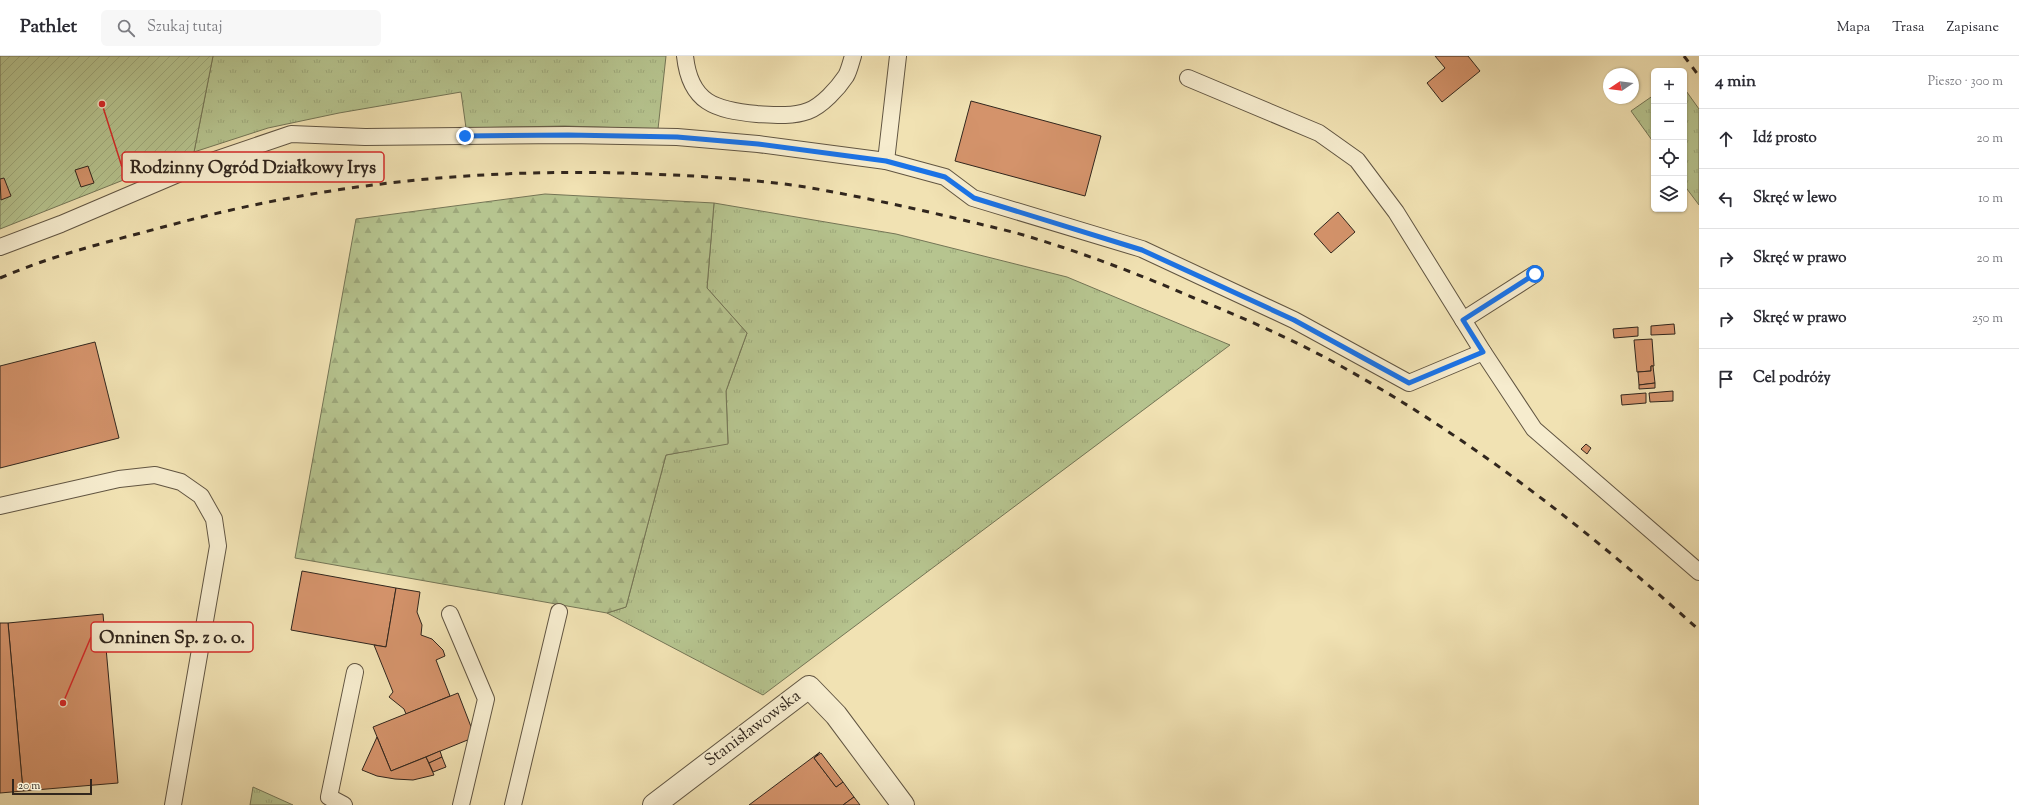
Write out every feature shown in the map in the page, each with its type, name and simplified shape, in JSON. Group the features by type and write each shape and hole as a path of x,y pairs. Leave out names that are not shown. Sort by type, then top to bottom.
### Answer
{"street":[{"name":"Stanisławowska","path":"654,805 809,687 836,715 904,805"}],"lane":[{"path":"685,56 687,72 697,92 711,105 731,111 785,116 809,111 827,98 846,76 852,56"},
{"path":"886,161 898,56"},
{"path":"1188,78 1319,133 1357,160 1396,212 1483,352 1534,429 1699,572"},
{"path":"0,247 61,224 197,166 290,134 365,136 568,135 677,137 758,144 886,161 945,177 974,198 1142,250 1294,320 1409,383 1483,352"},
{"path":"1463,320 1535,274"},
{"path":"0,506 118,479 155,475 181,482 201,496 214,519 218,546 173,805"},
{"path":"513,805 559,612"},
{"path":"450,614 486,700 461,805"},
{"path":"344,805 329,797 355,672"}],"green space":[{"path":"0,56 213,56 194,152 0,229"},
{"path":"213,56 666,56 658,129 564,126 466,128 461,92 339,113 268,128 194,152"},
{"path":"1687,92 1699,109 1699,205 1687,189"},
{"path":"1651,97 1651,139 1631,111"},
{"path":"545,194 714,203 707,288 747,333 726,391 728,444 666,455 626,607 607,613 295,558 356,219"},
{"path":"714,203 896,234 1067,277 1230,345 763,695 607,613 626,607 666,455 728,443 726,391 747,333 707,288"},
{"path":"253,787 293,805 250,805"}],"building":[{"path":"1435,56 1468,56 1480,71 1442,102 1427,83 1445,68"},
{"path":"971,101 1101,136 1085,196 955,161"},
{"path":"88,166 94,183 81,187 75,170"},
{"path":"4,178 11,196 1,200 0,179"},
{"path":"1338,212 1355,232 1331,253 1314,234"},
{"path":"1674,324 1675,334 1651,335 1651,326"},
{"path":"1638,327 1638,336 1614,338 1613,329"},
{"path":"1652,339 1654,366 1651,366 1651,371 1637,372 1634,340"},
{"path":"95,342 119,438 0,468 0,366"},
{"path":"1651,366 1653,366 1655,383 1639,385 1638,372 1651,371"},
{"path":"1655,383 1655,388 1639,389 1639,385"},
{"path":"1673,391 1673,401 1650,402 1649,393"},
{"path":"1646,393 1646,403 1622,405 1621,395"},
{"path":"1586,444 1591,448 1587,454 1581,449"},
{"path":"302,571 396,588 386,647 291,630"},
{"path":"396,588 420,592 417,612 422,625 421,635 432,639 443,650 445,656 436,660 450,696 406,714 404,709 389,697 393,692 374,645 386,647"},
{"path":"103,614 118,783 23,791 8,623"},
{"path":"0,623 8,623 23,791 0,793"},
{"path":"458,693 475,737 391,771 373,727"},
{"path":"377,737 391,771 426,757 434,775 413,780 395,779 377,776 362,770"},
{"path":"440,751 442,757 429,763 426,757"},
{"path":"820,752 814,758 836,787 843,782 854,797 843,805 749,805"},
{"path":"821,753 843,782 836,787 814,758"},
{"path":"442,757 446,767 433,772 429,763"},
{"path":"854,797 860,805 843,805"}],"railway":[{"path":"1684,56 1699,76"},
{"path":"0,278 41,262 82,249 223,212 336,190 449,177 564,172 622,173 737,179 806,187 844,194 1013,232 1051,244 1154,281 1245,319 1295,342 1378,387 1475,450 1521,483 1612,554 1699,630"}],"place":[{"name":"Rodzinny Ogród Działkowy Irys","path":"102,104"},
{"name":"Onninen Sp. z o. o.","path":"63,703"}],"route":[{"path":"465,136 568,135 677,137 758,144 886,161 945,177 974,198 1142,250 1294,320 1409,383 1483,352 1463,320 1535,274"}]}
